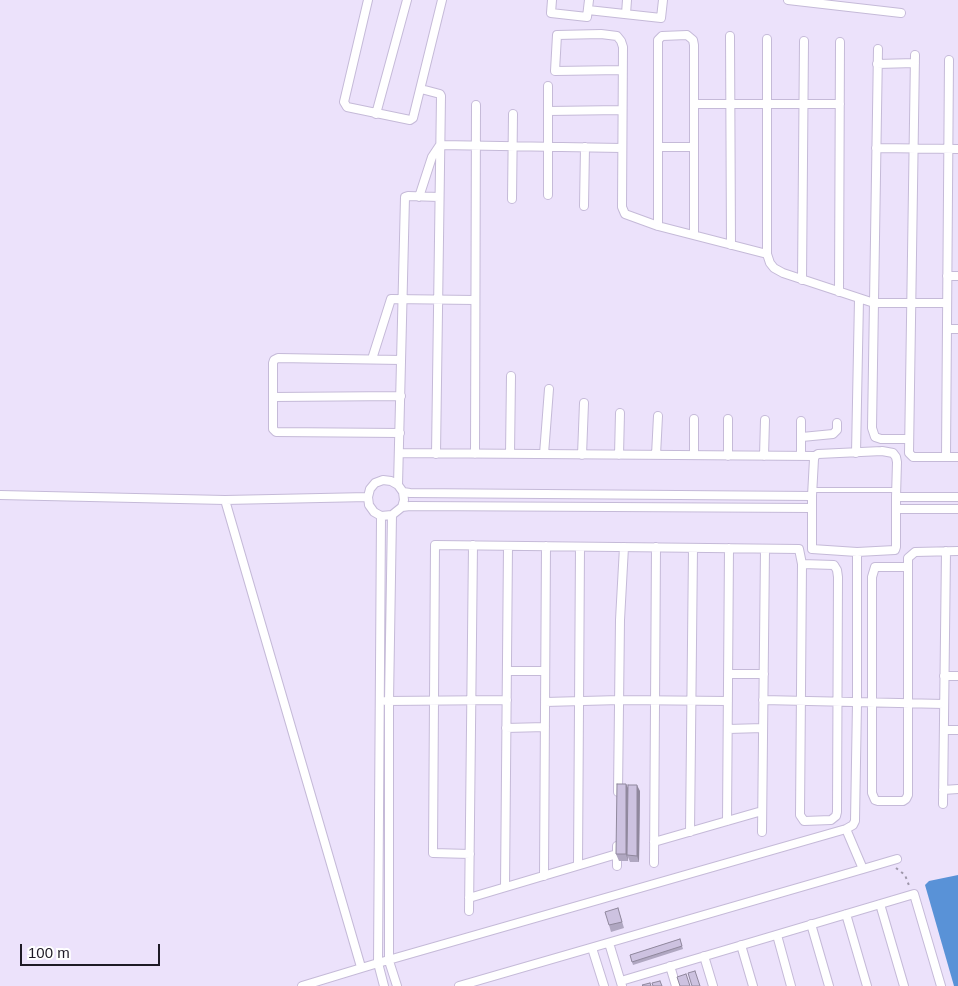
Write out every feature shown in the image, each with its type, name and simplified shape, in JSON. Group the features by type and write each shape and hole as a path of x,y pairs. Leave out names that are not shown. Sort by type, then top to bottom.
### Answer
{"street":[{"path":"368,0 344,102 347,107 412,120 442,0"},
{"path":"376,114 407,0"},
{"path":"552,0 551,13 587,17 589,0"},
{"path":"626,14 627,0"},
{"path":"588,10 661,18 662,0"},
{"path":"788,0 901,13"},
{"path":"622,70 555,71 557,35 592,34 617,36 622,44 624,212 629,217 658,226 766,254"},
{"path":"658,226 658,46 661,37 679,34 687,35 693,40 694,45 694,235"},
{"path":"730,36 731,245"},
{"path":"767,39 766,254 770,263 774,268 802,280 874,303 947,303"},
{"path":"802,280 804,41"},
{"path":"839,292 840,42"},
{"path":"878,49 872,428 875,437 881,439 909,439"},
{"path":"877,64 915,59 909,453 912,456 958,456"},
{"path":"946,456 949,60"},
{"path":"949,74 958,74"},
{"path":"548,86 548,195"},
{"path":"421,89 440,94 441,96 436,454"},
{"path":"694,104 840,104"},
{"path":"475,454 476,105"},
{"path":"548,111 622,110"},
{"path":"512,199 513,114"},
{"path":"440,145 622,148"},
{"path":"418,197 432,157 440,145"},
{"path":"584,206 585,147"},
{"path":"658,147 694,148"},
{"path":"876,148 958,149"},
{"path":"439,197 405,197 399,453 401,488 404,500 402,507 392,516 380,516 374,512 369,505 370,490 375,483 383,480 391,481 401,488 420,493 812,493"},
{"path":"947,276 958,276"},
{"path":"372,359 389,302 392,298 475,300"},
{"path":"856,453 859,298"},
{"path":"947,329 958,329"},
{"path":"400,433 276,432 273,429 273,364 277,358 401,360"},
{"path":"510,454 511,376"},
{"path":"544,454 549,389"},
{"path":"273,397 401,396"},
{"path":"582,455 584,403"},
{"path":"618,455 620,413"},
{"path":"656,455 658,416"},
{"path":"728,419 728,456"},
{"path":"694,420 694,455"},
{"path":"764,456 765,420"},
{"path":"801,420 801,456"},
{"path":"802,437 833,434 837,430 837,423"},
{"path":"399,453 815,456 818,454 890,452 895,455 897,462 895,550 858,552 812,549 812,493 815,456"},
{"path":"896,493 958,497"},
{"path":"0,495 225,500 368,498"},
{"path":"225,500 361,967"},
{"path":"402,507 812,508"},
{"path":"896,509 958,509"},
{"path":"380,516 378,963 384,986"},
{"path":"392,516 388,961 397,986"},
{"path":"470,854 433,853 435,545 799,549 802,564 800,815 804,821 831,820 836,814 837,570 834,565 830,564 802,564"},
{"path":"469,911 472,546"},
{"path":"505,887 508,546"},
{"path":"544,876 546,546"},
{"path":"578,865 580,546"},
{"path":"618,796 620,620 624,547"},
{"path":"654,863 656,547"},
{"path":"690,832 693,548"},
{"path":"727,821 729,548"},
{"path":"762,832 765,549"},
{"path":"943,804 946,551"},
{"path":"908,567 879,566 873,570 872,793 875,800 889,802 903,801 908,795 909,556 914,552 958,551"},
{"path":"302,986 361,967 388,961 846,829 853,825 855,821 858,552"},
{"path":"507,671 545,671"},
{"path":"728,674 764,674"},
{"path":"944,676 958,676"},
{"path":"379,701 506,700"},
{"path":"545,702 620,700 728,701"},
{"path":"763,700 944,704"},
{"path":"506,728 545,727"},
{"path":"728,729 763,728"},
{"path":"944,730 958,730"},
{"path":"943,790 958,789"},
{"path":"654,842 762,811"},
{"path":"846,829 863,869"},
{"path":"617,834 617,866"},
{"path":"469,898 617,854"},
{"path":"459,986 897,858"},
{"path":"609,943 622,983 636,976 914,894 941,986"},
{"path":"880,904 904,986"},
{"path":"846,914 867,986"},
{"path":"810,924 829,986"},
{"path":"777,935 792,986"},
{"path":"741,945 753,986"},
{"path":"592,948 604,986"},
{"path":"704,956 713,986"},
{"path":"670,966 676,986"},
{"path":"636,976 638,986"}],"lane":[{"path":"812,493 896,493"}],"path":[{"path":"888,861 905,875 910,888 904,896"}],"water":[{"path":"958,875 958,986 954,986 925,885 929,881"}],"building":[{"path":"617,784 626,784 626,854 616,854"},
{"path":"628,785 637,785 637,856 627,855"},
{"path":"618,908 622,922 609,925 605,912"},
{"path":"680,939 682,946 632,962 630,955"},
{"path":"695,971 700,986 692,986 688,973"},
{"path":"686,974 690,986 680,986 677,977"},
{"path":"660,981 662,986 653,986 652,983"},
{"path":"650,983 651,986 642,985"}]}
